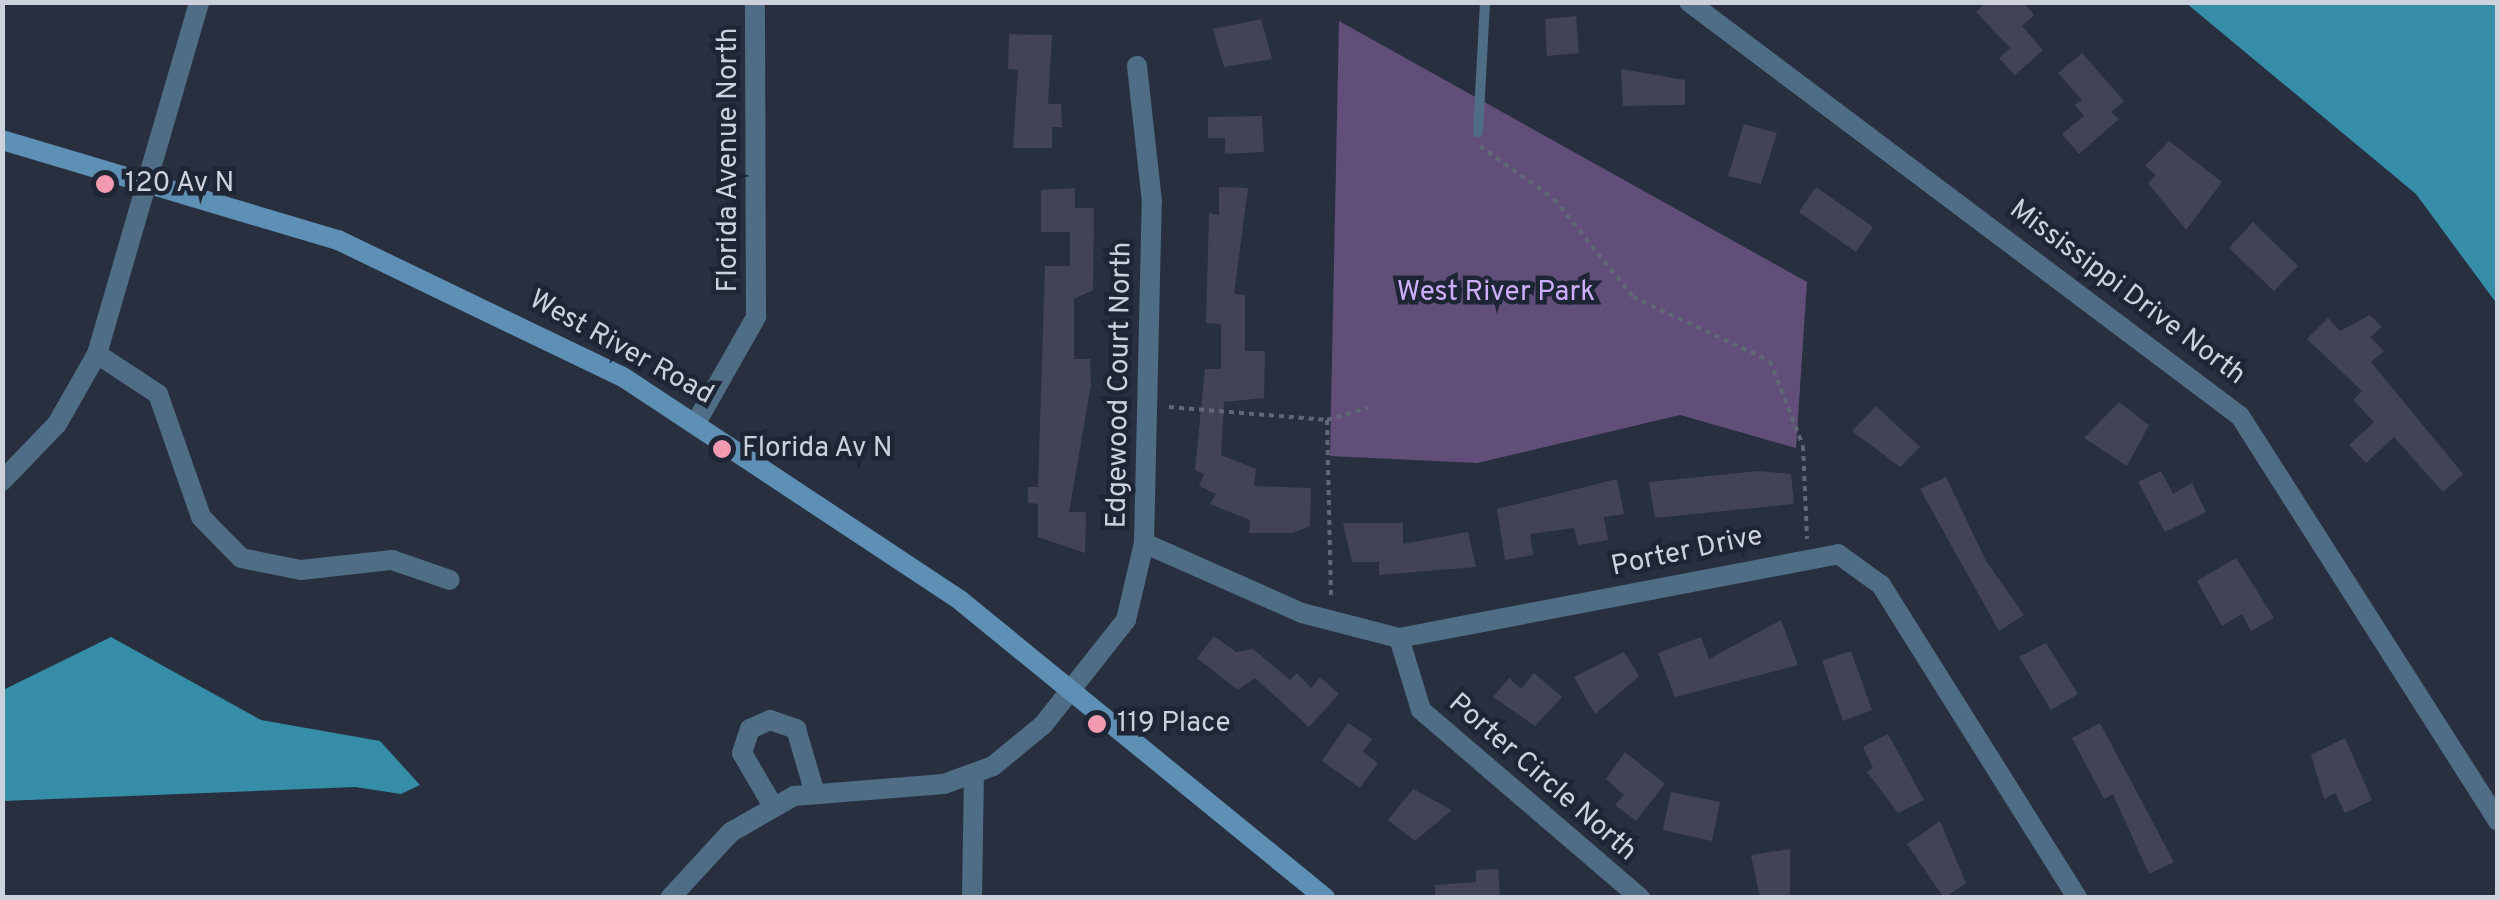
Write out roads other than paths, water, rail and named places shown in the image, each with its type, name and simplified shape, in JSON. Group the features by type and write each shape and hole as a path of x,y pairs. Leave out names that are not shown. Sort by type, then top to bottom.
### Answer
{"main road":[{"name":"West River Road","path":"2,140 148,181 388,260 697,420 1076,687 1325,898"}],"street":[{"path":"2,481 58,424 97,354 199,2"},
{"name":"Florida Avenue North","path":"697,420 756,318 755,2"},
{"name":"Mississippi Drive North","path":"1689,2 2240,416 2498,821"},
{"name":"Edgewood Court North","path":"974,777 1020,748 1076,687 1126,620 1144,543 1151,162 1137,66"},
{"path":"97,354 158,394 201,516 240,558 301,570 392,560 450,580"},
{"name":"Porter Drive","path":"1144,543 1332,624 1399,638 1808,554 1854,560 1882,585 2077,898"},
{"name":"Porter Circle North","path":"1399,638 1421,710 1640,898"},
{"path":"772,806 742,753 750,729 770,720 796,729 814,790"},
{"path":"670,898 710,851 772,806 814,790 974,777 972,898"}],"lane":[{"path":"1478,132 1485,2"}],"water":[{"path":"2186,3 2497,3 2497,304 2416,194"},
{"path":"111,637 261,720 380,741 420,785 401,794 355,787 3,801 3,690"}],"place":[{"name":"120 Av N","path":"105,184"},
{"name":"Florida Av N","path":"722,449"},
{"name":"119 Place","path":"1097,724"}],"park label":[{"name":"West River Park","path":"1496,293"}]}
